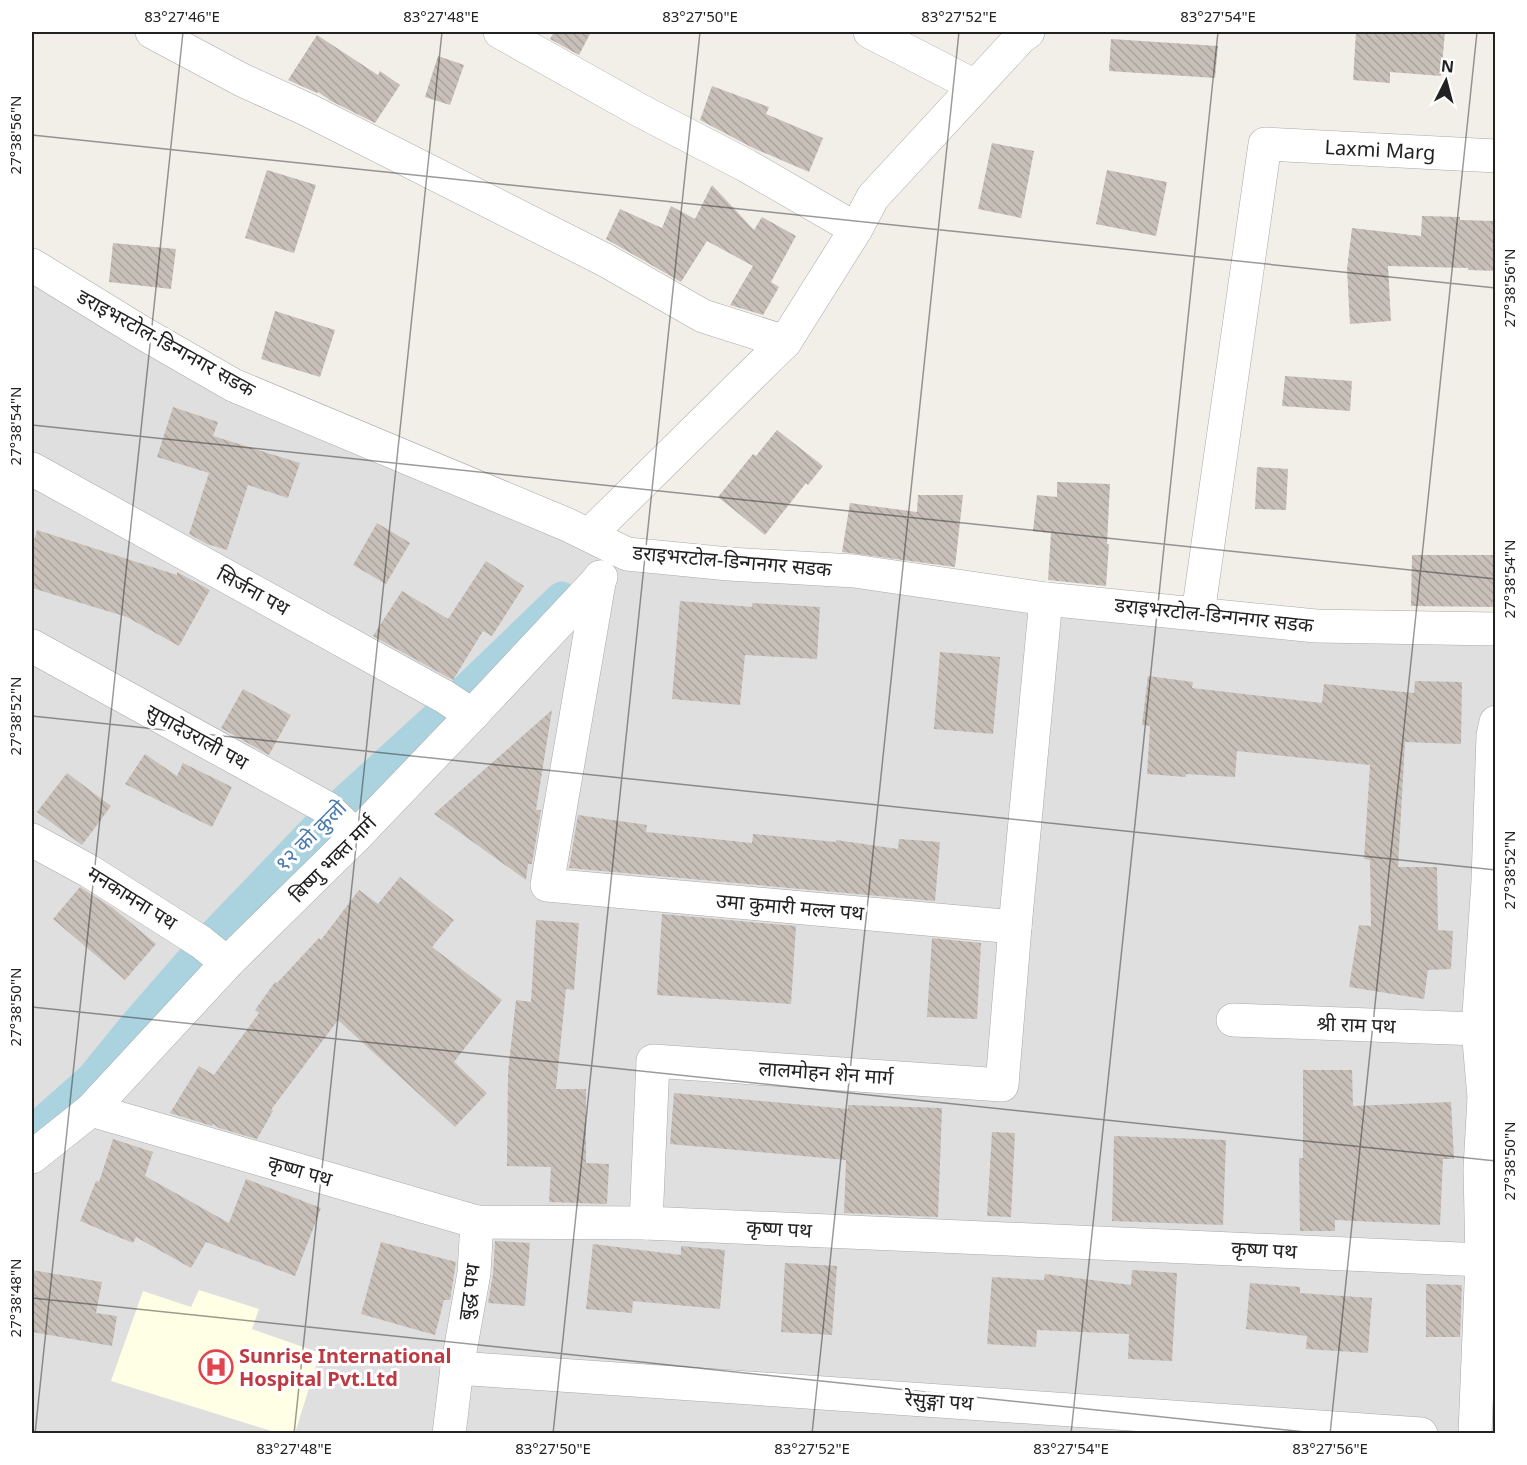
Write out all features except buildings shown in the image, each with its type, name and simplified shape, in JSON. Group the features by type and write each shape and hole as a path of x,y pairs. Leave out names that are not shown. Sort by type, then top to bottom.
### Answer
{"street":[{"path":"152,32 242,80 308,110 605,260 703,316 785,342"},
{"path":"500,32 641,111 747,166 856,229"},
{"path":"870,32 975,86"},
{"path":"589,535 785,342 856,229 873,197 1028,32"},
{"name":"Laxmi Marg","path":"1198,614 1265,144 1496,156"},
{"name":"डराइभरटोल-डिन्गनगर सडक","path":"32,265 233,385 589,535 627,554 729,564 854,571 1046,599 1316,626 1496,629"},
{"name":"सिर्जना पथ","path":"32,470 458,706"},
{"name":"बिष्णु भक्त मार्ग","path":"32,1157 91,1110 227,963 356,836 458,706 627,554"},
{"name":"उमा कुमारी मल्ल पथ","path":"600,577 547,885 1015,927"},
{"path":"1015,927 1046,599"},
{"name":"सुपादेउराली पथ","path":"32,646 327,808 356,836"},
{"path":"1482,1424 1488,1316 1482,1260 1480,1169 1490,1097 1478,1029 1489,957 1488,881 1493,736 1496,722"},
{"name":"मनकामना पथ","path":"32,840 89,871 201,942 227,963"},
{"name":"लालमोहन शेन मार्ग","path":"646,1223 653,1061 1002,1085 1015,927"},
{"name":"श्री राम पथ","path":"1233,1020 1478,1029"},
{"name":"कृष्ण पथ","path":"91,1110 477,1222 646,1223 1482,1260"},
{"name":"बुद्ध पथ","path":"448,1434 474,1273 477,1222"},
{"name":"रेसुङ्गा पथ","path":"457,1368 1421,1434"}],"shaded area":[{"path":"32,278 627,554 1495,632 1495,1433 32,1433"},
{"name":"Sunrise International Hospital Pvt.Ltd","path":"199,1290 259,1309 252,1329 320,1353 295,1433 278,1433 111,1381 143,1291 191,1307"}],"waterway":[{"name":"१२ को कुलो","path":"32,1132 93,1078 209,941 327,818 453,703 562,598"}],"place":[{"name":"Sunrise International Hospital Pvt.Ltd","path":"216,1367"}]}
